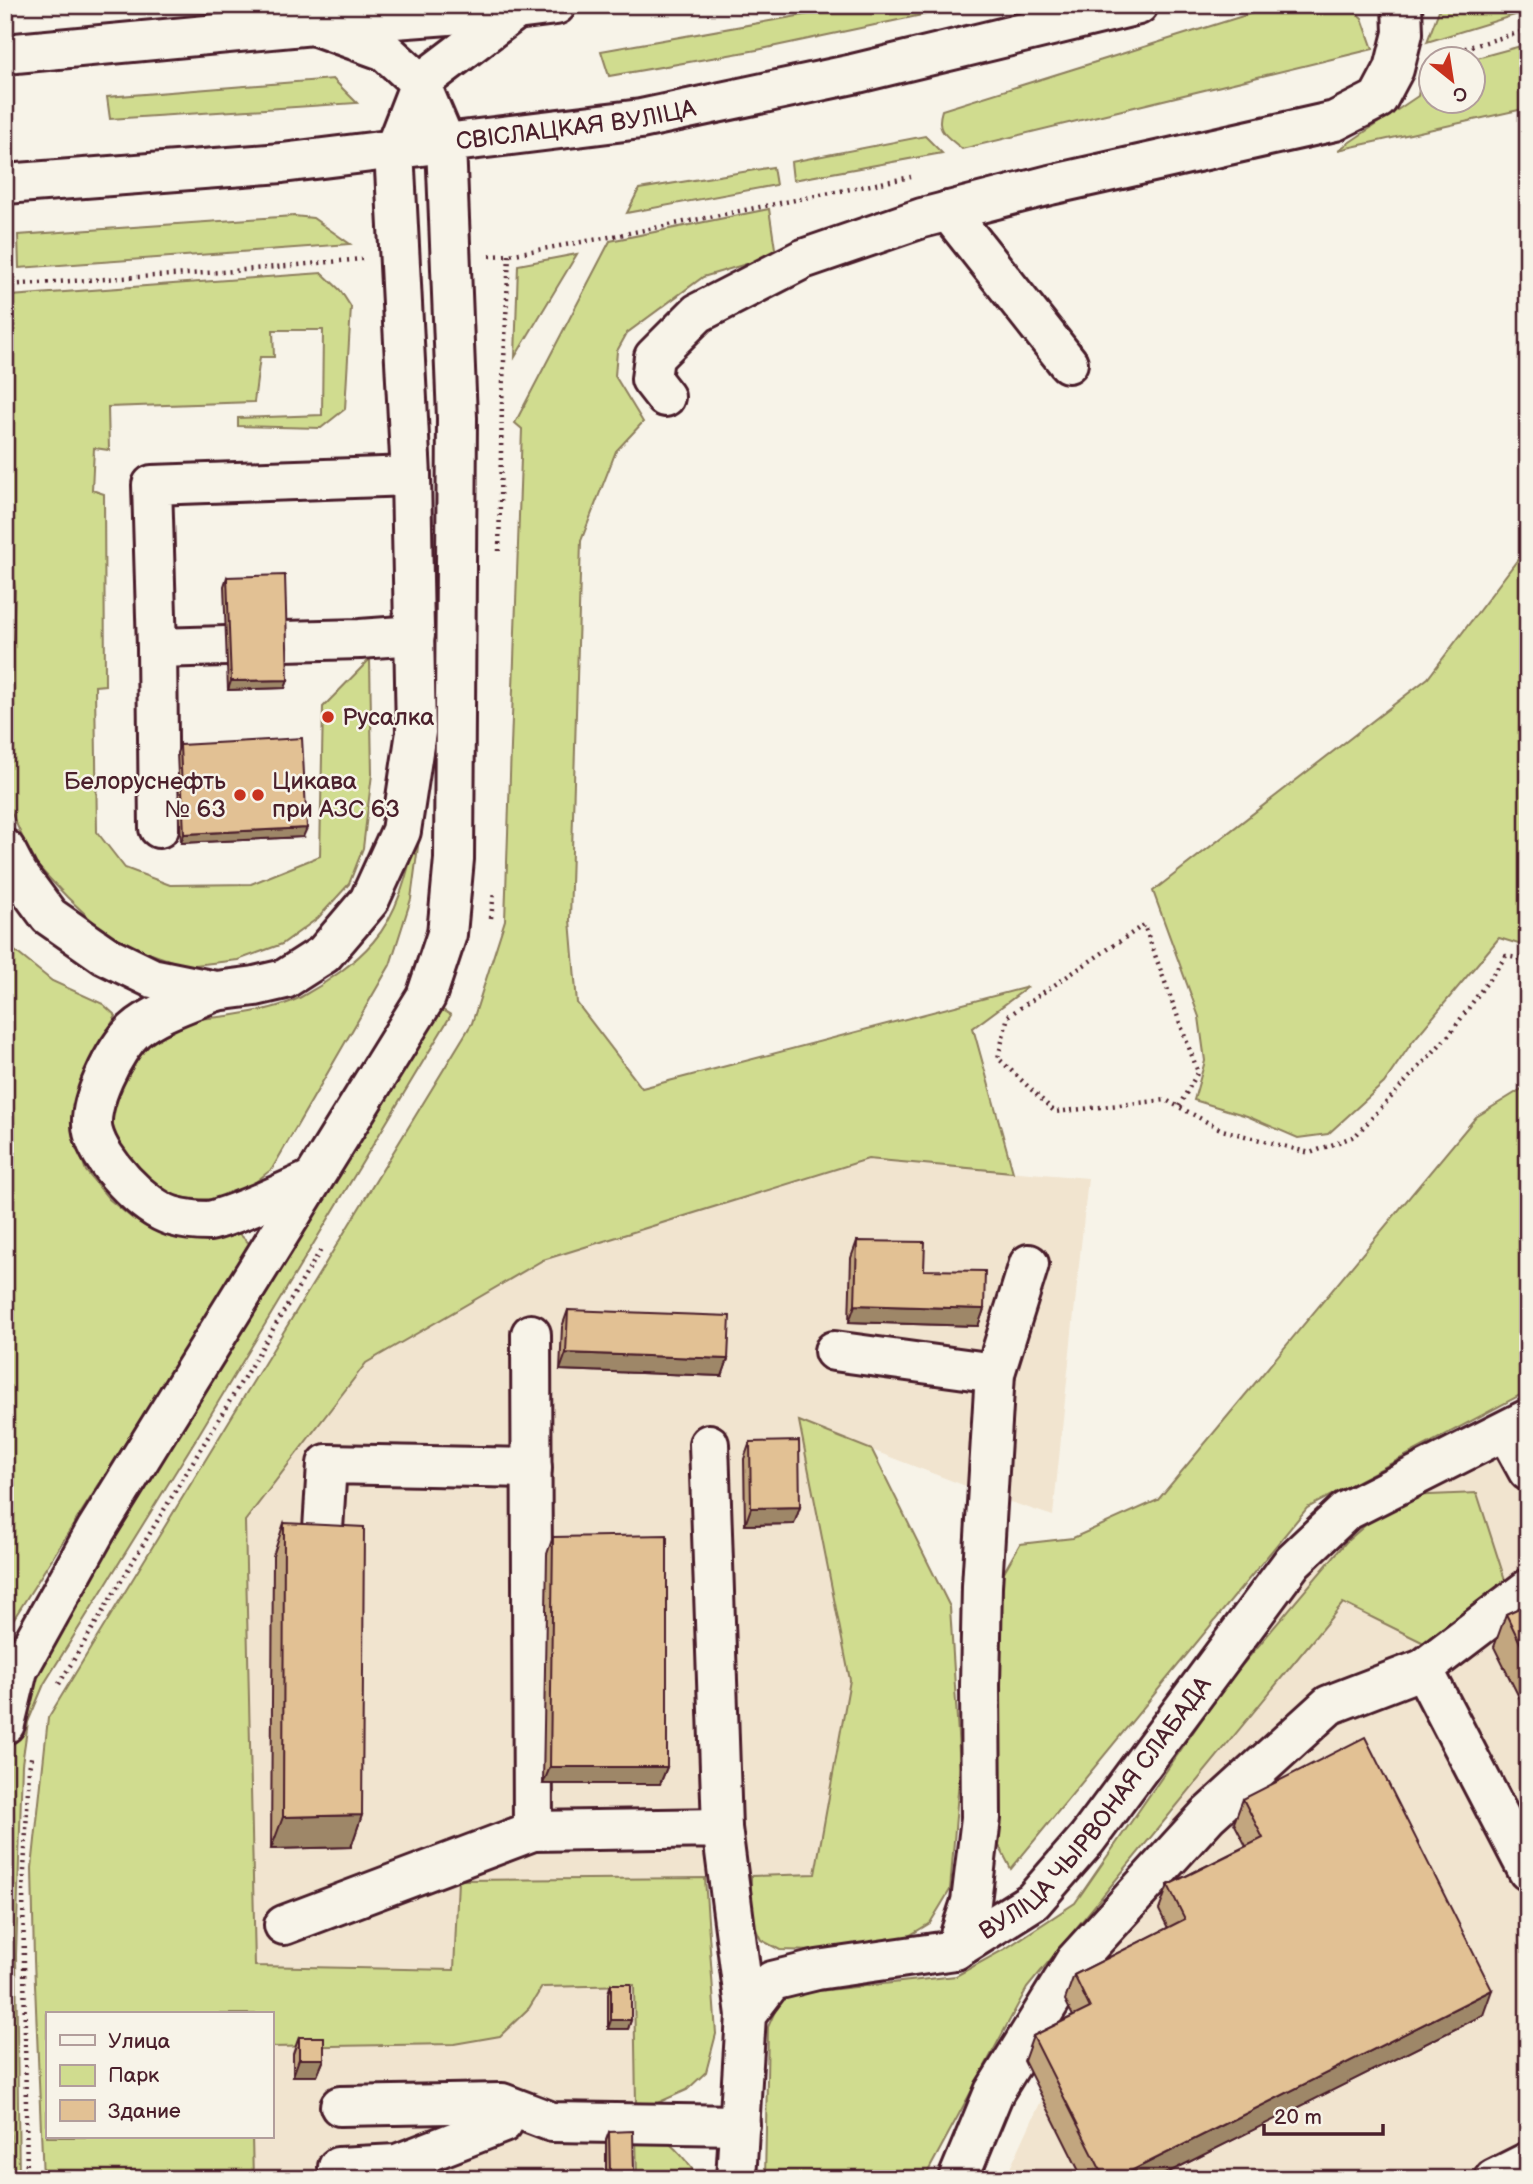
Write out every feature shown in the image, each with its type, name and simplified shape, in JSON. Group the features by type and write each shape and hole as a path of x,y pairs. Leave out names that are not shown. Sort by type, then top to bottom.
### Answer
{"main road":[{"path":"5,54 556,5"},
{"name":"СВІСЛАЦКАЯ ВУЛІЦА","path":"5,184 282,163 640,118 853,74 1138,5"},
{"path":"665,397 651,379 654,357 698,313 803,259 948,211 1335,121 1378,99 1394,69 1403,33 1402,5"},
{"path":"5,849 18,874 49,916 105,955 152,978 216,990 255,986 285,979 324,954 369,901 401,831 416,732 411,476 394,150 420,83 516,10"},
{"path":"5,1724 18,1670 54,1603 96,1530 426,997 447,934 454,859 456,794 457,418 446,144 420,83 385,51 313,25"},
{"path":"948,211 1068,363"},
{"path":"159,828 152,485 411,476"},
{"path":"284,641 415,635"},
{"path":"157,648 226,646"},
{"path":"216,990 151,1020 134,1031 118,1053 102,1081 92,1112 92,1131 106,1162 141,1197 170,1215 210,1221 260,1205 313,1178"},
{"path":"955,1950 971,1902 981,1818 982,1586 995,1373 1029,1264"},
{"path":"531,1334 533,1830"},
{"path":"834,1351 995,1373"},
{"path":"1517,1425 1528,1471"},
{"name":"ВУЛІЦА ЧЫРВОНАЯ СЛАБАДА","path":"746,2015 772,1981 817,1970 955,1950 1033,1901 1087,1839 1293,1561 1346,1511 1517,1425"},
{"path":"709,1444 722,1828 746,2015 736,2179"},
{"path":"322,1546 327,1464 531,1468"},
{"path":"958,2179 994,2092 1075,1961 1208,1815 1329,1705 1423,1669 1528,1589"},
{"path":"1423,1669 1528,1871"},
{"path":"284,1925 533,1830 722,1828"},
{"path":"338,2137 502,2103 552,2122"},
{"path":"338,2137 503,2123 740,2125"},
{"path":"338,2137 397,2164 503,2123"},
{"path":"1494,2179 1528,2162"}],"path":[{"path":"5,285 222,272 373,258"},
{"path":"1179,1106 1198,1072 1144,925 1008,1016 998,1058 1055,1112 1166,1100 1222,1130 1310,1153 1355,1136 1448,1035 1506,956 1528,960"}],"shaded area":[{"path":"868,1159 1088,1178 1053,1516 989,1495 799,1422 850,1680 815,1874 705,1878 458,1880 454,1970 255,1966 245,1521 366,1363 542,1260"},
{"path":"1528,1436 1528,2179 1005,2179 1308,1522"},
{"path":"635,1985 637,2179 253,2179 252,2138 273,2138 273,2047 454,2044 500,2036 529,2008 542,1987"}],"green space":[{"path":"860,5 969,5 757,50 609,76 601,51"},
{"path":"1278,5 1348,5 1362,18 1373,49 962,149 941,128 942,110"},
{"path":"1441,5 1528,5 1528,11 1427,42"},
{"path":"1528,44 1528,108 1338,150 1418,96 1418,116 1488,116 1488,55"},
{"path":"333,79 357,103 110,119 107,97"},
{"path":"925,136 942,153 793,180 791,162"},
{"path":"773,167 776,185 627,213 639,189"},
{"path":"769,209 776,255 703,277 627,333 617,351 615,376 643,422 616,451 581,541 570,920 577,1003 642,1088 1028,987 973,1028 1013,1172 868,1159 543,1260 366,1363 245,1521 255,1966 454,1970 458,1880 705,1878 716,2034 706,2072 687,2090 655,2104 636,2104 634,1985 542,1987 529,2008 500,2036 454,2044 273,2047 273,2012 46,2012 46,2138 252,2138 253,2179 43,2179 32,1868 48,1718 472,1023 505,920 522,429 515,423 610,241"},
{"path":"294,216 313,218 350,244 19,268 18,235"},
{"path":"577,254 515,357 518,265"},
{"path":"322,273 340,290 351,307 345,409 321,428 238,426 238,418 322,415 323,330 273,330 274,357 260,357 254,402 108,407 109,450 94,448 92,490 104,494 105,685 95,686 97,832 125,868 170,885 251,884 320,856 323,707 370,659 372,774 363,848 349,884 318,918 282,944 238,960 186,966 140,950 102,930 33,861 7,803 15,588 5,519 5,424 9,405 11,296"},
{"path":"1528,546 1528,947 1499,938 1413,1041 1384,1083 1328,1134 1298,1138 1247,1116 1194,1100 1205,1061 1199,1017 1153,891 1428,678"},
{"path":"423,809 411,899 390,965 272,1169 243,1191 229,1197 182,1197 158,1188 125,1157 117,1144 110,1116 113,1097 141,1048 155,1033 171,1024 251,1012 294,1001 349,965 373,942 392,913 405,879"},
{"path":"5,943 52,981 103,1004 116,1016 92,1057 76,1110 75,1139 86,1171 109,1199 133,1219 160,1231 233,1228 251,1245 11,1623 5,1623"},
{"path":"438,1007 451,1015 199,1434 44,1684 28,1722 22,1764 16,1955 19,2179 11,2179 8,1981 10,1750 43,1655 305,1230"},
{"path":"1528,1085 1528,1391 1307,1508 1011,1869 995,1838 1001,1577 1020,1544 1073,1538 1158,1500 1476,1117"},
{"path":"799,1421 872,1450 950,1607 960,1767 950,1890 930,1923 907,1937 816,1951 780,1950 761,1940 751,1919 751,1876 815,1874 850,1680"},
{"path":"1477,1493 1506,1583 1426,1644 1343,1603 1027,1988 924,2179 765,2179 768,2027 782,1995 956,1976 1005,1949 1075,1903 1227,1683 1346,1542 1376,1516 1406,1496"},
{"path":"636,2137 654,2137 670,2144 698,2179 637,2179"}],"building":[{"path":"285,575 288,680 231,681 227,577"},
{"name":"Белоруснефть № 63","path":"302,738 307,828 184,834 180,745"},
{"path":"857,1241 925,1242 924,1270 985,1271 984,1309 855,1305"},
{"path":"568,1310 730,1316 728,1359 566,1353"},
{"path":"799,1441 800,1507 751,1508 750,1442"},
{"path":"284,1523 364,1527 362,1815 283,1817"},
{"path":"667,1535 667,1767 550,1767 553,1537"},
{"path":"1528,1604 1528,1659 1506,1614"},
{"path":"1365,1737 1492,1990 1115,2179 1105,2179 1033,2036 1090,2008 1074,1975 1185,1919 1168,1885 1263,1838 1243,1799"},
{"path":"611,1984 631,1984 631,2020 611,2020"},
{"path":"299,2037 324,2037 324,2059 299,2059"},
{"path":"633,2131 634,2171 610,2172 609,2132"}],"place":[{"name":"Русалка","path":"328,717"},
{"name":"Белоруснефть № 63","path":"240,795"},
{"name":"Цикава при АЗС 63","path":"258,795"}]}
